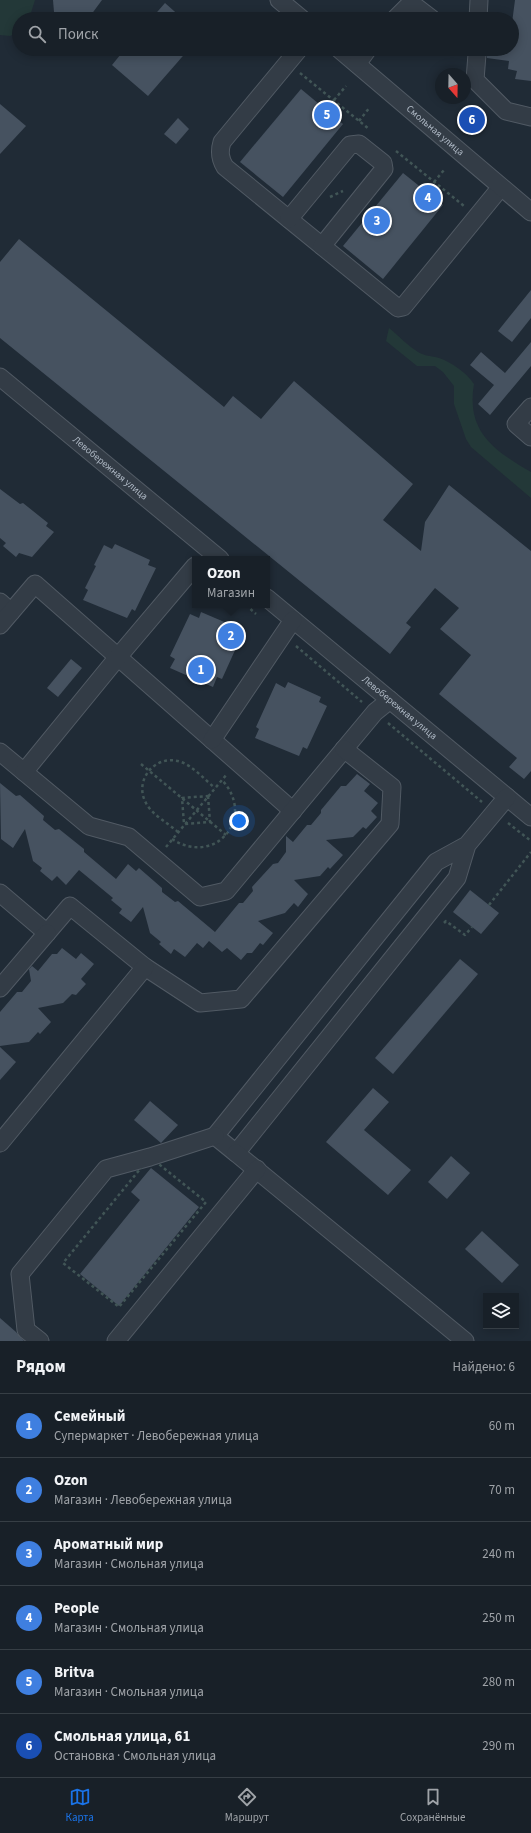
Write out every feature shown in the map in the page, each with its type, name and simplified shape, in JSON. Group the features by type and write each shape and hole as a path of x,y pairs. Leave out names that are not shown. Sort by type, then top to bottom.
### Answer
{"street":[{"path":"279,0 294,12"},
{"path":"478,12 479,0"},
{"path":"402,12 411,3 423,12"},
{"path":"293,56 222,142 220,157 225,167 398,308 400,308 501,187"},
{"name":"Смольная улица","path":"347,56 501,187 528,204"},
{"path":"357,64 363,56"},
{"path":"475,56 475,80 506,111 531,116"},
{"path":"289,219 350,145 359,144 374,156 384,165 383,172 322,246"},
{"name":"Левобережная улица","path":"0,377 210,556"},
{"path":"531,407 516,424 531,437"},
{"path":"24,772 192,570"},
{"path":"0,625 6,607 34,584 293,811"},
{"name":"Левобережная улица","path":"270,601 531,817"},
{"path":"212,740 293,620"},
{"path":"0,752 89,826 129,837 200,897 226,891 375,712 390,700"},
{"path":"0,988 70,906 145,967 200,1003 241,999 390,824 392,787 344,749"},
{"path":"40,1341 26,1330 20,1274 106,1169 150,1157 215,1136 436,862 467,845 507,797"},
{"path":"236,1153 457,878 467,845"},
{"path":"0,893 47,933"},
{"path":"0,1143 145,967"},
{"path":"215,1136 465,1341"},
{"path":"116,1341 257,1169"}],"path":[{"path":"288,62 375,134"},
{"path":"334,100 346,86"},
{"path":"359,121 370,107"},
{"path":"374,156 385,142 477,217"},
{"path":"434,182 444,170"},
{"path":"178,832 146,804 142,788 143,780 149,770 158,762 175,760 189,766 215,788"},
{"path":"155,859 237,762"},
{"path":"141,764 226,835"},
{"path":"172,839 180,845 190,848 200,848 219,841 226,835 234,821 236,806 233,796 222,780"},
{"path":"182,798 208,796"},
{"path":"208,796 210,822"},
{"path":"182,798 184,824"},
{"path":"184,824 210,822"},
{"path":"489,905 531,852"},
{"path":"150,1157 206,1202 119,1307 63,1263 150,1157"}],"green space":[{"path":"0,0 35,0 31,12 12,12 12,35 0,35"},
{"path":"389,328 418,352 449,362 471,380 474,384 474,414 478,427 494,447 505,456 531,472 531,498 471,447 466,439 454,404 454,386 443,372 435,366 417,366 386,341"}],"building":[{"path":"53,0 102,0 93,12 54,12"},
{"path":"515,0 531,0 531,81 515,79 517,71 508,69 509,61 487,58 487,56 519,56 519,12 513,12"},
{"path":"165,3 175,12 157,12"},
{"path":"119,56 183,56 148,96 112,65"},
{"path":"301,89 343,124 283,197 240,162"},
{"path":"0,104 26,126 0,154"},
{"path":"178,118 189,129 176,144 164,134"},
{"path":"403,173 443,205 383,279 343,246"},
{"path":"19,239 224,407 233,396 261,419 294,381 413,484 383,520 421,551 425,522 449,485 531,551 531,771 524,779 509,767 517,758 439,694 471,655 440,629 459,608 435,588 406,623 411,627 390,654 0,338 0,262"},
{"path":"531,290 531,318 512,342 498,331"},
{"path":"531,342 531,366 490,415 478,404 494,385 470,365 481,352 505,373"},
{"path":"0,489 20,504 23,503 48,523 46,526 54,532 32,557 19,553 16,557 3,546 6,543 0,538"},
{"path":"115,544 150,560 148,565 156,568 135,611 132,609 127,618 83,600 88,590 85,588 104,545 112,549"},
{"path":"201,612 236,627 234,632 241,637 222,679 217,677 213,687 170,668 175,659 170,656 190,614 199,618"},
{"path":"71,659 82,668 58,697 47,688"},
{"path":"288,682 321,697 319,702 327,706 307,749 303,747 299,756 255,738 259,729 256,727 276,683 285,688"},
{"path":"357,774 370,784 364,791 378,803 371,811 377,817 366,829 363,827 353,837 326,840 343,855 330,869 328,867 320,876 294,880 308,894 298,907 294,903 285,913 258,921 273,933 263,945 260,943 252,953 247,953 241,960 227,948 222,952 209,941 203,948 197,943 185,957 174,949 171,954 159,944 161,942 150,933 143,907 131,922 119,913 122,909 111,900 113,898 79,870 66,885 57,876 52,881 40,871 42,868 33,861 25,829 13,848 1,839 0,783 16,796 20,795 44,816 43,820 55,830 59,829 84,849 84,852 116,879 128,864 136,871 139,868 162,888 162,892 175,902 178,901 215,932 239,903 243,903 253,891 252,887 273,864 278,863 286,852 286,836 293,842 307,825 311,825 321,813 321,810 341,786 346,786"},
{"path":"470,890 499,913 481,934 453,912"},
{"path":"62,948 76,959 81,953 94,964 81,979 86,984 76,995 72,994 63,1003 38,1008 51,1022 40,1034 38,1032 29,1042 0,1046 0,1012 17,992 22,992 31,981 29,969 32,966 38,971 52,954 57,954"},
{"path":"460,959 478,974 393,1074 375,1058"},
{"path":"0,1047 16,1062 0,1080"},
{"path":"373,1088 389,1102 364,1130 411,1170 388,1195 326,1142"},
{"path":"150,1101 178,1125 161,1143 134,1120"},
{"path":"451,1156 470,1173 447,1199 428,1182"},
{"path":"151,1168 199,1207 119,1306 80,1274 140,1200 131,1192"},
{"path":"482,1231 519,1265 502,1283 465,1249"},
{"path":"0,1318 16,1332 24,1341 0,1341"}],"place":[{"name":"Britva","path":"327,115"},
{"name":"Смольная улица, 61","path":"472,120"},
{"name":"People","path":"428,198"},
{"name":"Ароматный мир","path":"377,221"},
{"name":"Ozon","path":"231,636"},
{"name":"Семейный","path":"201,670"}]}
